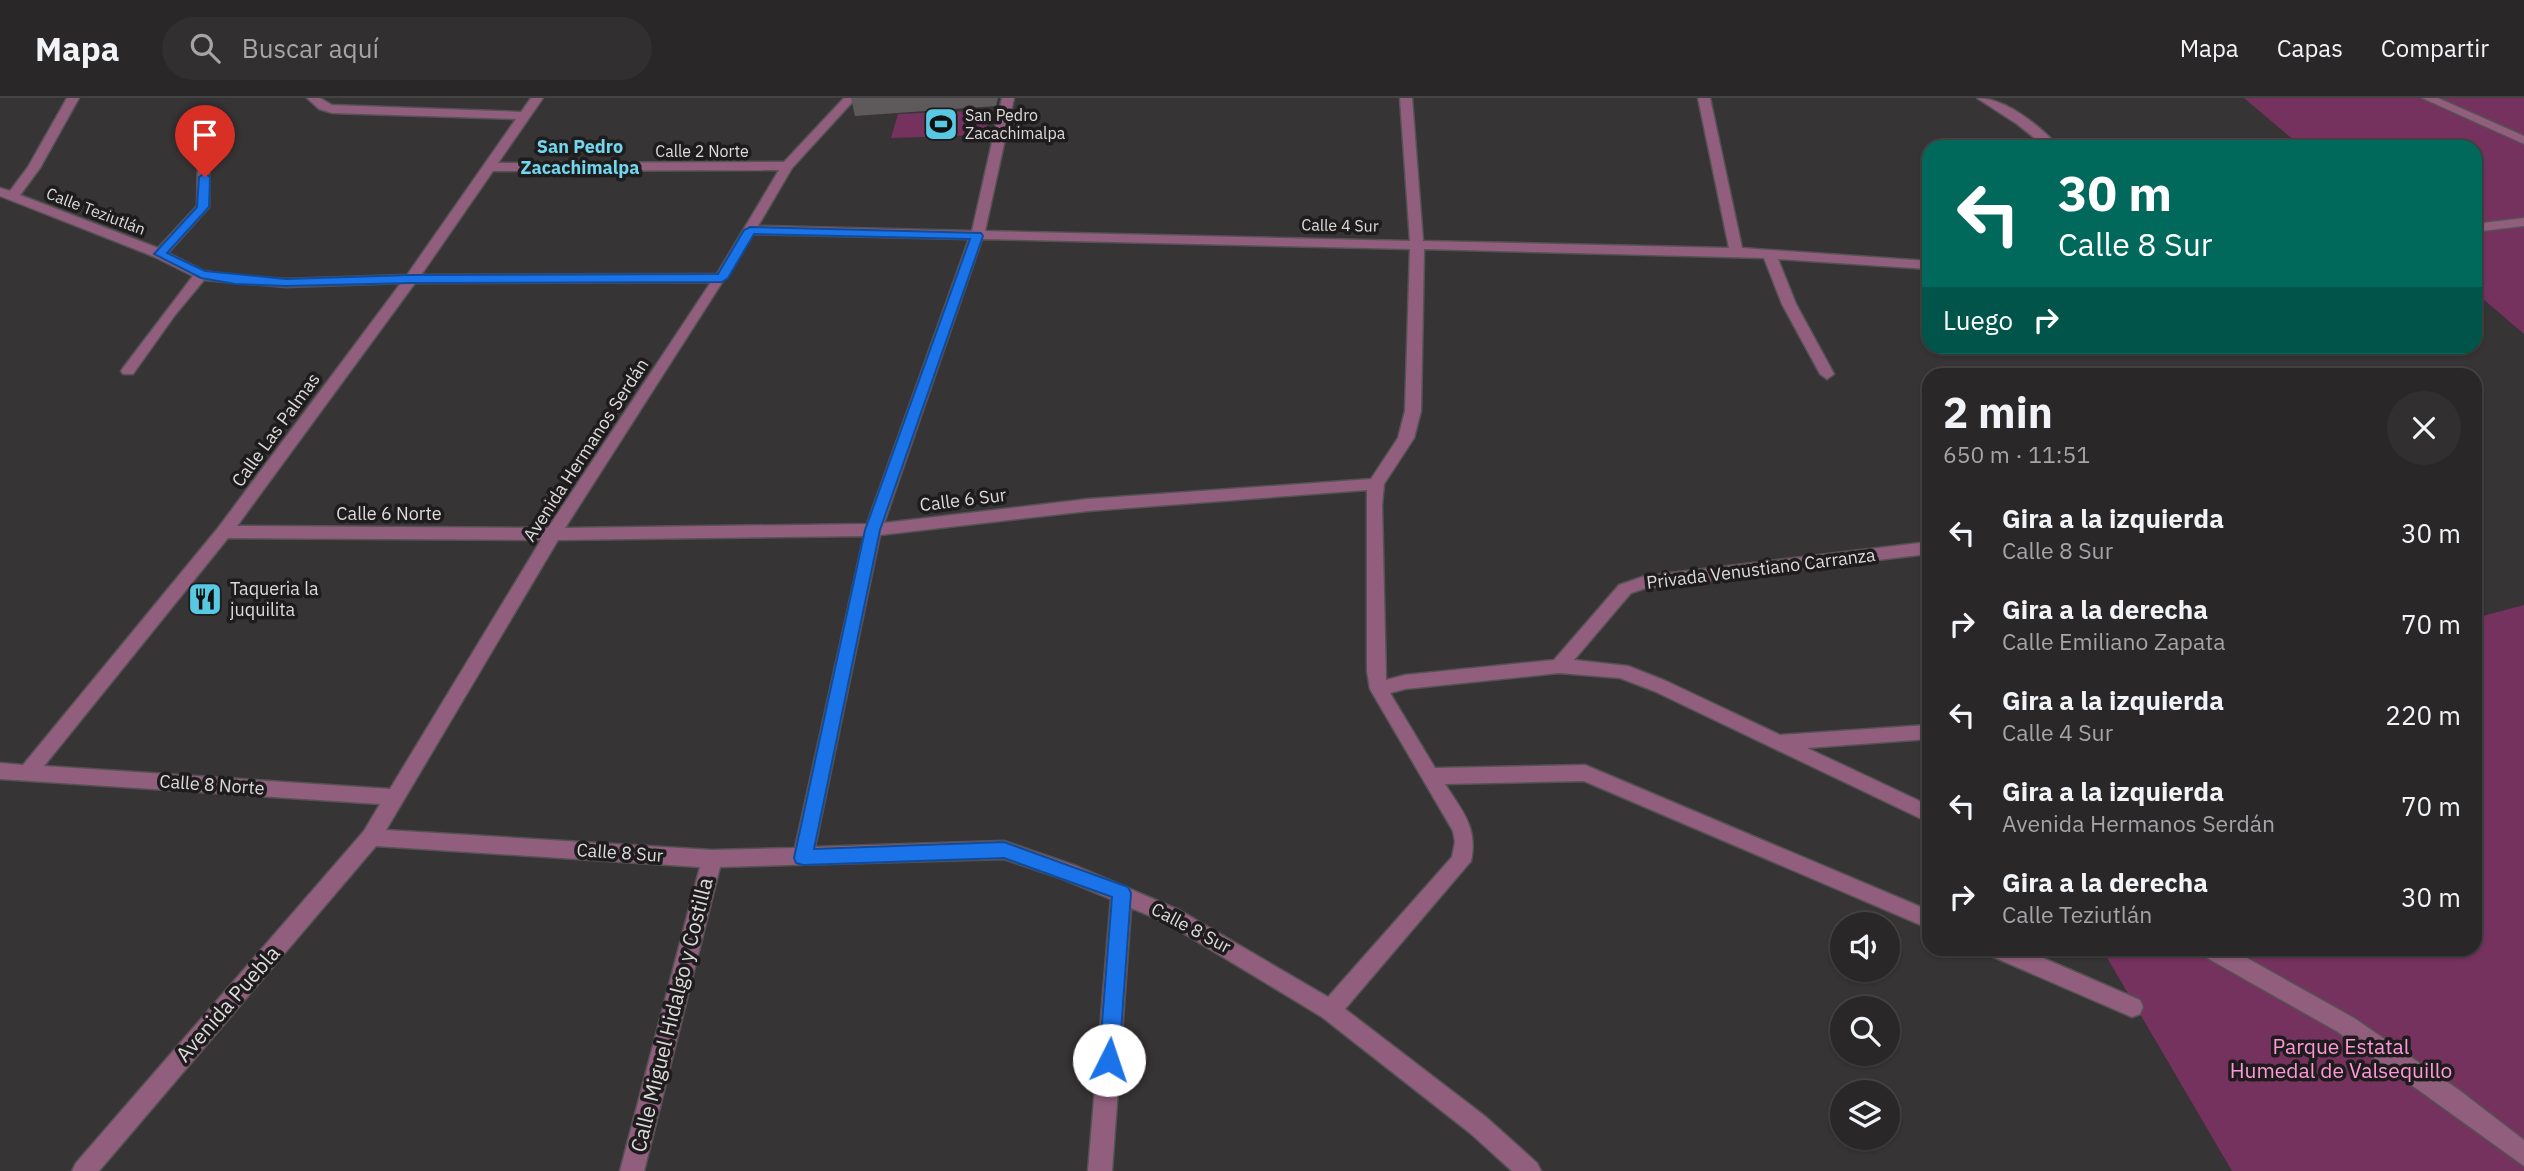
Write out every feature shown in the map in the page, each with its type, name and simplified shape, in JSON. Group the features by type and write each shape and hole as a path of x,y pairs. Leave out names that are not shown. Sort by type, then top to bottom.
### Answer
{"street":[{"path":"6,195 34,168 72,98"},
{"path":"313,98 323,107 332,109 524,116"},
{"name":"Calle Las Palmas","path":"28,772 224,532 411,279 537,98"},
{"name":"Avenida Hermanos Serdán","path":"371,837 553,534 722,278 787,166 850,98"},
{"path":"803,858 873,530 977,236 1008,98"},
{"path":"1330,1010 1461,861 1465,842 1462,829 1379,689 1376,671 1376,484 1398,452 1411,426 1417,244 1406,98"},
{"path":"1704,98 1735,252"},
{"path":"1983,98 2021,121 2044,140"},
{"path":"2428,98 2524,141"},
{"path":"160,254 203,207 205,113"},
{"name":"Calle 2 Norte","path":"491,167 787,166"},
{"name":"Calle Teziutlán","path":"6,195 160,254 201,275 235,280 286,283 411,279 722,278"},
{"path":"2482,227 2524,222"},
{"name":"Calle 4 Sur","path":"750,230 1735,252 1922,265"},
{"path":"1770,255 1788,304 1827,374"},
{"path":"128,371 170,312 201,275"},
{"name":"Calle 6 Sur","path":"553,534 873,530 1088,505 1376,484"},
{"name":"Calle 6 Norte","path":"224,532 553,534"},
{"name":"Privada Venustiano Carranza","path":"1559,666 1625,589 1645,582 1922,549"},
{"path":"1379,689 1405,682 1559,666 1622,671 1660,686 1922,811"},
{"path":"1777,742 1922,732"},
{"name":"Calle 8 Norte","path":"0,771 395,797"},
{"path":"1430,776 1585,773 1922,916"},
{"name":"Calle 8 Sur","path":"371,837 712,859 1004,850 1122,893 1172,916 1330,1010 1478,1125 1529,1171"},
{"name":"Avenida Puebla","path":"94,1165 371,837"},
{"name":"Calle Miguel Hidalgo y Costilla","path":"632,1171 712,859"},
{"path":"1100,1171 1122,893"},
{"path":"2014,956 2132,1007"},
{"path":"2223,956 2346,1025 2451,1098 2524,1154"}],"green space":[{"path":"2244,98 2524,98 2524,334 2482,298 2482,140 2294,140"},
{"name":"San Pedro Zacachimalpa","path":"990,110 985,135 891,138 898,114"},
{"name":"Parque Estatal Humedal de Valsequillo","path":"2524,605 2524,1171 2232,1171 2106,956 2482,956 2482,616"}],"place":[{"name":"San Pedro Zacachimalpa","path":"941,124"},
{"name":"Taqueria la juquilita","path":"205,599"}],"district":[{"name":"San Pedro Zacachimalpa","path":"580,157"}],"route":[{"path":"205,177 203,207 160,254 201,275 235,280 286,283 411,279 722,278 750,230 977,236 873,530 803,858 1004,850 1122,893 1109,1060"}]}
